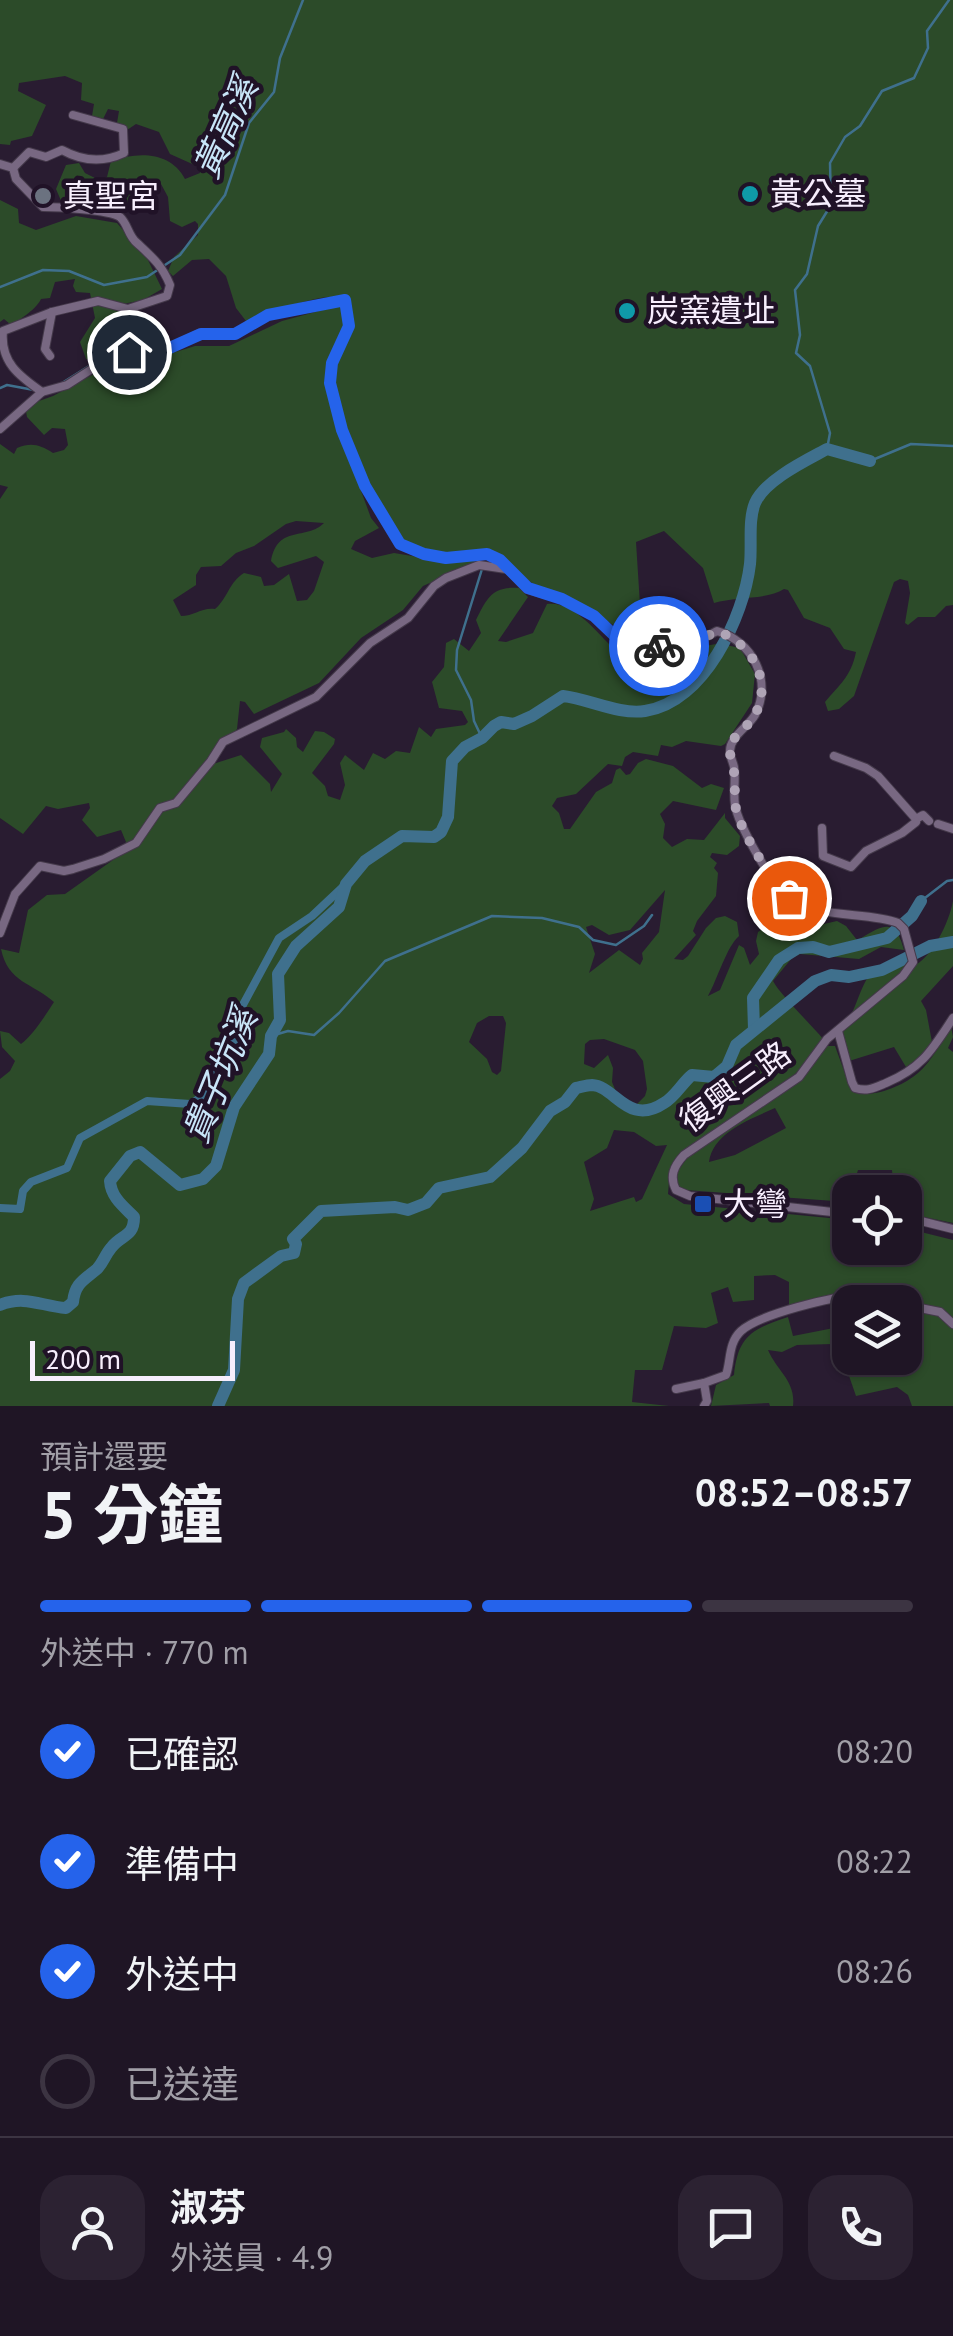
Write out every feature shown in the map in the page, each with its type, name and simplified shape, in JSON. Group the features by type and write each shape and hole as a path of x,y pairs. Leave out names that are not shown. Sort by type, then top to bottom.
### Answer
{"street":[{"path":"13,168 29,152 46,157 62,150 83,159 106,160 124,153 123,129 73,115"},
{"path":"0,164 13,168"},
{"path":"13,168 16,179 37,205 117,216 132,239 154,256 170,285 167,296 134,308 98,301 9,326 1,336 12,371 42,392"},
{"path":"0,429 42,392 67,385 98,365 129,352 165,350 201,334 235,334 268,315 345,300 349,326 332,363 330,383 342,430 386,526 400,544 411,550 446,558 487,554 500,560 506,569"},
{"path":"50,356 45,349 52,312"},
{"path":"0,933 15,894 40,866 64,871 104,859 136,843 160,808 176,802 223,742 316,697 370,643 408,618 434,586 446,578 478,564 506,569"},
{"name":"復興三路","path":"506,569 528,588 562,599 594,616 616,637 687,648 711,633 736,638 756,662 762,684 754,716 733,740 729,751 734,766 735,806 760,857 789,898 853,918 889,920 901,926 911,955 910,969 826,1040 799,1077 684,1156 672,1173 676,1190 690,1196 832,1212"},
{"path":"822,828 823,856 850,867 866,851 902,833 916,821 878,776 834,756"},
{"path":"938,824 953,829"},
{"name":"復興三路","path":"838,1031 852,1082 856,1088 866,1090 910,1073 953,1018"},
{"path":"922,1222 953,1229"},
{"path":"676,1389 726,1375 734,1339 742,1330 767,1318 832,1303"},
{"path":"922,1309 944,1314 953,1324"},
{"path":"704,1383 704,1406"}],"green space":[{"path":"0,0 953,0 953,605 946,606 935,617 918,617 908,625 908,581 894,582 854,696 839,709 828,711 825,702 848,674 856,652 844,649 830,628 804,618 788,590 714,603 703,568 664,531 636,542 642,636 620,629 563,594 536,586 490,551 437,553 407,544 373,493 350,440 336,393 335,367 350,319 346,298 310,300 246,321 236,308 226,276 209,259 192,260 173,276 168,271 174,257 198,235 198,224 195,221 182,227 170,221 168,197 161,184 150,186 122,208 87,209 62,203 56,189 66,165 79,163 85,173 99,180 107,177 111,161 132,156 162,159 185,179 200,173 199,167 170,154 159,132 136,124 127,130 117,123 119,111 108,109 103,119 92,116 94,104 81,100 82,83 65,76 19,83 18,91 46,105 32,136 11,141 10,145 0,144"},
{"path":"0,200 18,209 19,223 36,230 76,216 117,223 147,258 162,289 143,300 123,304 128,325 143,342 132,348 113,348 96,361 86,359 80,342 95,318 90,293 76,292 75,279 55,282 50,298 41,299 10,324 4,319 0,322"},
{"path":"344,306 347,325 338,337 329,364 345,447 371,518 379,528 355,541 351,549 372,558 394,553 424,558 477,558 477,562 423,586 403,610 361,638 319,683 254,714 240,701 237,729 210,765 241,755 270,784 271,792 282,774 260,747 262,738 286,729 303,752 315,731 324,732 335,739 334,744 312,773 325,786 328,796 340,800 345,785 340,763 345,755 364,770 373,753 385,759 396,751 410,753 419,727 431,737 436,729 465,725 468,722 462,711 439,708 432,682 444,667 446,643 454,639 469,651 481,633 476,620 492,595 502,589 519,588 528,597 498,641 533,633 547,604 557,604 584,619 614,649 623,650 626,656 616,668 620,676 624,676 633,656 644,647 654,655 684,656 699,647 722,643 680,692 726,645 740,648 755,674 752,703 725,744 686,741 672,747 661,745 658,756 633,752 625,757 622,766 608,764 576,794 557,798 552,806 564,829 570,829 596,792 612,783 616,770 620,768 630,774 646,759 673,766 702,788 711,784 724,788 716,810 673,801 660,814 665,824 663,838 672,847 687,839 704,840 725,813 740,836 739,846 727,855 712,853 710,857 717,863 714,868 718,873 716,896 697,921 693,931 696,935 674,959 688,956 716,918 725,916 737,922 739,936 708,996 720,990 739,945 750,965 759,954 758,932 780,917 777,916 789,916 796,910 809,916 804,934 815,926 837,921 857,940 884,927 895,930 904,950 881,947 859,959 800,954 792,958 773,981 824,1040 795,1074 685,1150 670,1170 668,1194 684,1204 832,1218 832,1265 922,1265 922,1232 953,1240 953,1406 912,1406 908,1395 897,1387 856,1396 849,1375 922,1375 922,1285 832,1285 832,1297 789,1307 789,1282 775,1275 754,1276 754,1300 733,1302 728,1287 711,1293 718,1323 706,1328 674,1326 662,1370 635,1370 632,1402 669,1406 0,1406 0,1079 15,1061 2,1047 0,1031 9,1033 21,1044 54,1002 15,976 1,949 19,953 28,910 47,895 65,894 120,855 126,842 121,830 97,837 82,820 89,803 58,809 46,806 23,834 0,818 0,499 8,487 0,485 0,444 14,454 17,448 27,445 53,453 64,450 68,445 65,429 52,428 44,435 27,417 25,406 53,396 122,359 166,355 195,346 229,346 282,321","holes":["296,521 324,523 286,537 271,561 278,568 316,556 324,562 307,600 297,601 289,574 274,585 264,586 261,577 244,573 215,609 181,616 173,600 196,585 201,567 221,566 236,553","665,890 659,932 642,953 640,965 619,950 589,973 595,954 586,927 592,925 609,935 630,930","489,1016 503,1016 506,1023 501,1071 497,1075 469,1042 477,1023","604,1039 635,1050 643,1061 647,1089 630,1111 623,1109 612,1082 613,1068 608,1055 594,1068 584,1064 585,1044","614,1130 634,1132 656,1146 667,1145 642,1199 636,1202 634,1197 590,1211 594,1199 584,1162 607,1148"]},
{"path":"953,901 953,966 921,1001 932,1042 919,1060 906,1067 894,1047 849,1061 842,1030 864,984 879,967 908,962 912,967 926,956 948,919"},
{"path":"951,1026 953,1037 948,1048 953,1052 953,1223 922,1217 922,1175 892,1175 892,1170 832,1175 832,1201 685,1190 678,1186 675,1175 687,1158 801,1079 825,1046 835,1046 851,1090 867,1094 904,1083 932,1057","holes":["775,1108 786,1128 735,1155 709,1162 725,1135"]},
{"path":"788,1317 793,1336 832,1328 832,1344 797,1345 782,1352 768,1350 789,1383 793,1406 711,1406 716,1385 734,1375 739,1351 756,1330"}],"waterway":[{"name":"黃高溪","path":"0,287 43,270 69,271 104,285 147,277 180,255 225,195 249,123 274,92 280,58 303,0"},
{"path":"827,449 830,433 810,366 796,353 800,335 795,290 807,274 818,226 831,205 830,163 845,137 860,126 882,91 914,78 928,48 927,31 949,0"},
{"path":"109,356 125,348 161,345"},
{"path":"62,383 89,366"},
{"path":"0,388 7,385 34,390"},
{"name":"貴子坑溪","path":"870,461 911,444 953,446"},
{"name":"貴子坑溪","path":"0,1305 25,1301 66,1308 73,1302 81,1282 132,1229 134,1217 115,1197 110,1181 130,1156 140,1152 180,1185 203,1179 216,1166 234,1107 269,1054 271,1036 280,1020 278,974 296,946 339,907 346,884 365,861 402,836 434,837 441,832 448,817 452,761 465,747 501,722 514,724 563,696 635,712 666,705 685,692 717,654 739,608 750,564 753,510 760,495 786,472 827,449 870,461"},
{"path":"482,569 457,650 456,670 471,700 482,738"},
{"path":"921,901 953,880"},
{"path":"0,1208 20,1209 23,1191 31,1182 67,1168 80,1138 147,1101 190,1104 202,1097 217,1059 238,1040 238,1014 279,938 312,916 346,884"},
{"path":"754,1029 753,998 779,960 798,948 829,952 887,938 912,916 921,901"},
{"path":"271,1036 288,1031 314,1035 385,961 492,916 542,918 579,927 593,940 616,945 644,926 652,915"},
{"path":"218,1406 234,1370 238,1299 244,1283 281,1256 294,1253 293,1239 321,1211 395,1207 408,1210 426,1203 439,1188 490,1177 576,1088 600,1087 631,1108 652,1109 668,1100 692,1075 714,1077 727,1066 736,1045 815,981 831,975 849,977 882,970 930,946 953,942"}],"way so far":[{"path":"659,646 687,648 716,631 742,642 756,662 762,684 757,710 729,751 736,784 735,806 752,844 789,898"}],"place":[{"name":"黃公墓","path":"750,194"},
{"name":"真聖宮","path":"43,196"},
{"name":"炭窯遺址","path":"627,311"},
{"name":"大彎","path":"703,1204"}],"route":[{"path":"129,352 165,350 201,334 235,334 268,315 345,300 349,326 337,347 330,383 342,430 365,486 400,544 446,558 487,554 500,560 528,588 562,599 594,616 616,637 659,646"}]}
